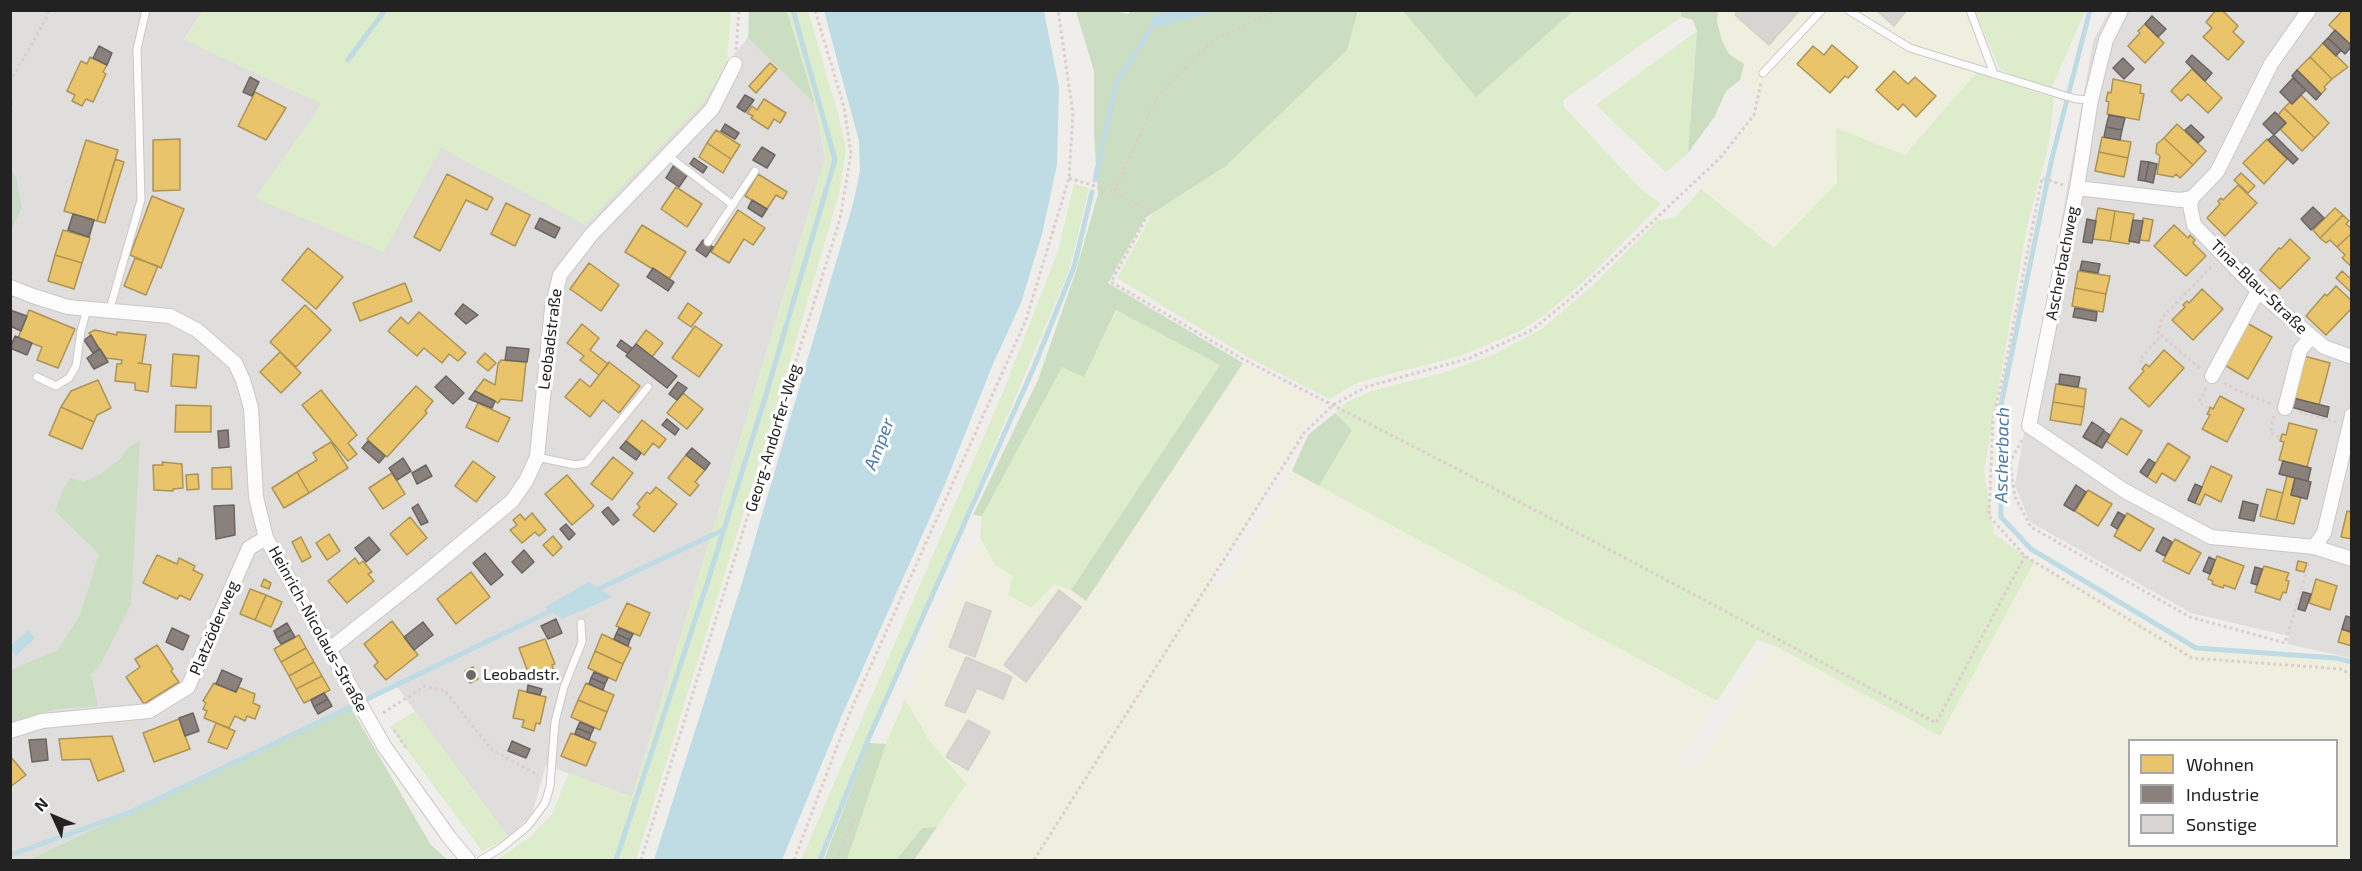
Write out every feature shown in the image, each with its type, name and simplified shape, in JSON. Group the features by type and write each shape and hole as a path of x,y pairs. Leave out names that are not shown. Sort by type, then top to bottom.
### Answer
{"street":[{"name":"Ascherbachweg","path":"2029,426 2078,188 2091,100 2106,40 2121,10"},
{"path":"2078,188 2180,200 2192,198 2217,172 2271,64 2309,10"},
{"name":"Leobadstraße","path":"330,649 512,501 526,481 537,457 552,308 560,275 591,235 712,109 735,64"},
{"name":"Tina-Blau-Straße","path":"2192,198 2190,205 2194,225 2258,291 2324,347 2352,357"},
{"name":"Heinrich-Nicolaus-Straße","path":"10,287 68,307 170,316 197,330 235,363 243,380 251,408 256,497 266,538 384,746 448,837 468,861"},
{"path":"2212,376 2258,291"},
{"path":"2280,411 2301,350 2311,337"},
{"path":"2314,547 2325,533 2347,452 2352,415"},
{"path":"2029,426 2125,491 2211,537 2314,547 2352,559"},
{"name":"Platzöderweg","path":"10,731 42,721 149,711 188,687 249,548 266,538"}],"lane":[{"path":"109,312 141,200 137,49 146,10"},
{"path":"1763,74 1822,10"},
{"path":"1848,10 1910,48 2076,99 2091,100"},
{"path":"1970,10 1994,74"},
{"path":"667,155 733,205"},
{"path":"708,242 755,171"},
{"path":"37,377 56,386 69,378 76,366 87,309"},
{"path":"537,457 575,465 586,463 648,387"},
{"path":"481,861 528,826 545,803 550,781 555,722 564,687 582,642 581,623"}],"path":[{"path":"10,82 47,17 48,10"},
{"path":"735,64 739,10"},
{"name":"Georg-Andorfer-Weg","path":"641,861 683,732 840,219 851,153 844,107 816,10"},
{"path":"794,861 851,710 1026,320 1069,178 1073,113 1058,10"},
{"path":"1114,192 1158,95 1215,39 1279,10"},
{"path":"1034,861 1304,434 1333,405 1366,387 1470,358 1532,330 1577,293 1720,158 1754,115 1763,74"},
{"path":"1069,178 1114,192 1148,210 1144,222 1111,282 1241,358 1936,723 2025,556"},
{"path":"2057,184 2042,178 1993,419 1989,516 2025,556 2192,658 2341,669 2352,675"},
{"path":"2142,363 2140,359 2161,336"},
{"path":"2206,408 2199,402 2212,376"},
{"path":"2279,436 2270,432 2280,411"},
{"path":"2029,426 2010,464 2015,497 2031,527 2190,617 2285,643 2314,547"},
{"path":"383,713 425,686 445,691 492,750 550,781"},
{"path":"837,861 855,819"}],"shaded area":[{"path":"10,11 203,11 184,39 322,104 256,198 441,148 704,102 727,62 748,38 815,104 825,158 632,797 546,765 532,814 509,838 397,687 28,860 11,860"},
{"path":"2109,11 2351,11 2351,658 2287,644 2289,636 2191,613 2030,522 2015,485 2093,41"}],"green space":[{"path":"203,11 731,11 727,62 704,102 585,225 441,148 384,252 255,198 322,104 184,40"},
{"path":"749,11 787,11 815,104 748,38"},
{"path":"787,11 808,11 839,117 846,150 839,194 782,389 636,860 497,860 531,836 552,814 569,773 632,797 825,158 815,104"},
{"path":"1076,11 1115,11 1128,14 1131,11 1168,11 1153,17 1151,28 1219,11 1358,11 1347,50 1226,166 1145,218 1108,283 1243,363 1086,601 1071,590 1220,365 1116,310 1084,377 1062,367 982,516 973,515 1038,380 1076,271 1098,194 1094,135 1094,71"},
{"path":"1358,11 1403,11 1476,96 1571,13 1577,11 1681,11 1681,17 1563,100 1564,107 1640,188 1661,204 1592,274 1546,314 1520,331 1460,356 1359,382 1329,399 1246,356 1117,278 1153,213 1226,166 1347,50"},
{"path":"1403,11 1577,11 1571,13 1476,97"},
{"path":"1681,11 1718,11 1717,22 1722,41 1729,54 1744,64 1740,80 1726,91 1715,116 1688,153 1697,31 1693,20 1681,17"},
{"path":"1718,11 1967,11 1983,63 1963,90 1905,155 1837,183 1774,249 1701,189 1763,109 1740,80 1744,64 1729,54 1722,41 1717,22"},
{"path":"1975,11 2085,11 2051,89 2000,70"},
{"path":"1697,31 1688,153 1666,172 1596,105"},
{"path":"1976,73 2054,98 2049,144 2027,226 1984,470 1994,534 2034,562 1940,736 1774,645 1757,640 1717,701 1319,486 1352,430 1335,413 1347,402 1372,391 1446,372 1495,354 1543,328 1591,287 1658,220 1675,218 1701,189 1774,248 1837,183 1836,128 1905,155"},
{"path":"10,169 16,177 22,207 11,231"},
{"path":"1074,184 1089,188 1070,268 963,521 860,752 818,860 801,860 1001,397 1058,251"},
{"path":"1117,310 1220,365 1071,590 1054,584 1031,608 1008,594 1013,576 994,564 980,537 982,516 1062,366 1084,376"},
{"path":"1243,363 1323,403 1295,440 1210,581 1223,592 1292,471 1717,701 1676,764 1695,771 1774,645 1940,736 2034,562 2192,651 2291,657 2336,661 2351,665 2351,860 914,860 966,784 929,740 905,699 966,561 980,537 994,563 1013,576 1008,594 1030,608 1054,584 1071,590 1086,600"},
{"path":"1335,413 1352,430 1319,486 1292,471 1308,435"},
{"path":"140,441 131,604 98,669 91,674 98,706 57,709 11,722 11,670 58,650 80,615 99,554 55,511 63,489 70,478 83,482 101,474 119,460 129,447"},
{"path":"905,699 929,740 966,784 937,827 922,828 896,860 847,860 886,744"},
{"path":"351,708 431,845 448,860 28,860"},
{"path":"415,711 509,838 482,851 390,727"},
{"path":"869,743 886,744 847,860 824,860"},
{"path":"937,827 914,860 896,860 922,828"}],"water":[{"path":"1168,10 1219,11 1151,29 1152,17"},
{"name":"Amper","path":"824,11 1044,11 1059,87 1057,165 1042,234 1021,303 993,364 945,484 842,715 782,860 654,860 742,583 853,204 860,171 859,141"},
{"path":"589,582 613,597 562,619 545,607"},
{"path":"28,630 35,638 16,656 11,650 11,645"}],"building: Wohnen":[{"path":"2216,10 2222,10 2238,26 2233,32 2244,42 2228,60 2203,37 2212,28 2206,22"},
{"path":"2343,10 2352,10 2352,46 2329,25"},
{"path":"2145,24 2164,43 2145,63 2128,46"},
{"path":"2323,43 2348,67 2332,79 2310,57"},
{"path":"1832,45 1858,67 1848,78 1845,76 1830,93 1797,64 1813,46 1824,55"},
{"path":"90,57 107,65 103,72 106,74 93,102 86,99 82,106 72,101 75,95 67,91 81,61 87,64"},
{"path":"2310,57 2332,79 2321,94 2297,70"},
{"path":"770,63 777,69 756,93 749,86"},
{"path":"2192,69 2222,98 2208,113 2188,94 2181,101 2171,91"},
{"path":"1894,71 1908,84 1915,77 1936,96 1916,117 1903,104 1898,110 1876,90"},
{"path":"2113,79 2141,85 2140,93 2144,94 2139,120 2107,114 2109,102 2106,101 2108,92 2111,93"},
{"path":"255,92 286,108 266,140 238,126"},
{"path":"2301,95 2329,123 2315,138 2284,108"},
{"path":"764,99 786,113 780,123 774,119 768,129 747,113 752,106 757,110"},
{"path":"2284,108 2315,138 2302,151 2280,129 2286,123 2278,115"},
{"path":"2177,124 2206,151 2193,165 2164,138"},
{"path":"716,130 740,145 731,159 707,143"},
{"path":"2102,137 2131,142 2128,158 2099,152"},
{"path":"2164,138 2193,165 2180,178 2176,174 2173,177 2157,174 2160,156 2156,153 2157,144"},
{"path":"180,139 180,190 153,191 153,140"},
{"path":"2267,139 2287,159 2264,184 2243,163"},
{"path":"86,140 118,150 97,221 64,211"},
{"path":"707,143 731,159 723,173 699,157"},
{"path":"2099,152 2128,158 2124,177 2095,171"},
{"path":"115,159 124,162 105,223 97,221"},
{"path":"2241,173 2255,186 2248,193 2234,180"},
{"path":"447,174 493,198 487,210 466,200 440,251 414,237"},
{"path":"758,174 787,192 783,199 776,195 767,209 745,196"},
{"path":"2238,185 2257,203 2225,236 2207,218 2220,204 2218,201 2221,198 2223,200"},
{"path":"676,187 702,204 687,227 661,209"},
{"path":"152,196 184,209 161,268 130,255"},
{"path":"506,203 530,215 515,246 491,234"},
{"path":"2098,208 2115,211 2110,241 2092,239"},
{"path":"2335,208 2343,215 2320,238 2313,230"},
{"path":"738,210 765,228 753,245 744,239 729,263 711,252"},
{"path":"2115,211 2134,214 2129,244 2110,241"},
{"path":"2343,215 2349,221 2346,224 2352,229 2352,233 2337,247 2330,240 2326,243 2320,238"},
{"path":"2143,218 2153,220 2149,241 2139,240"},
{"path":"642,225 686,252 669,279 625,252"},
{"path":"2174,225 2188,238 2190,235 2195,240 2193,243 2206,256 2186,276 2154,246"},
{"path":"63,230 90,238 82,263 55,255"},
{"path":"2352,233 2352,267 2342,258 2345,255 2337,247"},
{"path":"2290,239 2310,258 2280,289 2260,270"},
{"path":"308,248 343,277 316,309 282,280"},
{"path":"55,255 82,263 74,289 48,281"},
{"path":"135,258 158,266 146,295 124,286"},
{"path":"589,263 619,285 601,311 570,289"},
{"path":"2078,271 2110,276 2106,294 2075,288"},
{"path":"2342,271 2352,280 2352,293 2336,278"},
{"path":"405,283 412,301 360,321 353,303"},
{"path":"2336,286 2352,301 2352,308 2326,335 2306,316 2325,294 2327,296"},
{"path":"2075,288 2106,294 2103,312 2072,306"},
{"path":"2202,289 2223,309 2193,340 2172,320 2185,307 2183,305 2187,301 2189,303"},
{"path":"688,303 702,313 691,327 678,318"},
{"path":"305,305 331,330 296,367 270,342"},
{"path":"29,310 75,329 58,368 37,360 42,347 18,338"},
{"path":"419,312 466,353 458,361 449,354 442,363 424,348 417,356 388,331 401,317 408,324"},
{"path":"2247,323 2272,337 2248,379 2223,364"},
{"path":"582,324 599,338 590,350 608,364 599,375 580,360 584,356 567,343"},
{"path":"695,326 722,345 699,377 672,358"},
{"path":"95,330 117,335 117,332 146,335 142,363 138,363 151,365 148,392 135,390 135,383 115,381 117,364 121,364 122,360 106,358 89,333"},
{"path":"646,330 663,343 652,357 636,344"},
{"path":"2164,350 2184,368 2149,407 2129,388 2144,371 2142,369 2146,364 2149,367"},
{"path":"280,352 301,373 281,393 260,372"},
{"path":"485,353 496,363 488,371 477,362"},
{"path":"173,354 199,356 196,388 171,386"},
{"path":"2304,356 2330,363 2319,405 2293,398"},
{"path":"501,360 526,362 522,401 501,399 498,403 475,391 484,379 495,385 498,364"},
{"path":"609,362 640,386 619,413 603,400 590,417 565,397 580,379 590,387"},
{"path":"98,380 111,408 97,415 94,422 61,407 71,391"},
{"path":"2056,384 2086,389 2084,407 2053,402"},
{"path":"416,386 433,401 425,411 427,413 387,457 367,439"},
{"path":"321,390 357,435 348,443 357,454 348,461 302,405"},
{"path":"683,393 703,409 687,429 667,413"},
{"path":"2220,396 2244,409 2227,442 2202,429 2210,415 2207,414 2210,407 2213,409"},
{"path":"2053,402 2084,407 2081,425 2050,420"},
{"path":"478,403 510,418 498,442 466,427"},
{"path":"176,405 211,406 211,432 175,432"},
{"path":"61,407 94,422 82,449 49,435"},
{"path":"2121,418 2142,431 2127,455 2106,441"},
{"path":"642,420 666,439 659,448 653,443 644,455 626,441"},
{"path":"2289,423 2317,430 2307,467 2279,460 2284,442 2280,441 2282,434 2286,435"},
{"path":"331,442 348,468 309,493 297,472 317,460 313,453"},
{"path":"2168,443 2190,457 2175,481 2162,473 2156,483 2147,477"},
{"path":"686,455 705,470 695,482 699,485 690,496 668,478"},
{"path":"613,457 633,473 612,500 591,484"},
{"path":"473,461 495,477 476,502 455,486"},
{"path":"162,462 182,464 183,488 173,489 173,491 154,490 153,465 163,465"},
{"path":"2211,466 2232,476 2221,502 2205,494 2200,505 2195,503"},
{"path":"231,467 232,489 212,489 212,468"},
{"path":"297,472 309,493 284,508 272,488"},
{"path":"392,473 405,494 383,509 369,488"},
{"path":"198,474 199,489 187,490 186,475"},
{"path":"567,475 594,506 572,525 545,494"},
{"path":"2287,476 2295,478 2291,495 2301,497 2294,524 2276,520"},
{"path":"656,487 677,504 654,532 633,515 640,507 637,504 647,492 650,494"},
{"path":"2267,489 2283,493 2276,520 2260,516"},
{"path":"2088,490 2112,504 2098,526 2075,511"},
{"path":"2347,511 2352,512 2352,539 2341,537"},
{"path":"532,513 546,530 539,536 535,532 522,543 510,530 517,525 513,520 520,514 525,520"},
{"path":"2127,513 2154,529 2140,551 2114,536"},
{"path":"410,517 427,538 407,555 390,534"},
{"path":"329,534 340,551 327,560 316,543"},
{"path":"553,536 562,547 553,556 543,545"},
{"path":"301,537 311,557 302,562 292,542"},
{"path":"2175,539 2201,553 2189,574 2163,561"},
{"path":"157,555 177,564 179,558 195,566 193,570 203,575 190,600 180,595 177,599 143,583"},
{"path":"2217,556 2244,566 2235,589 2212,584 2213,581 2208,579"},
{"path":"355,558 359,564 363,561 372,572 368,574 374,581 347,603 328,581"},
{"path":"2298,561 2307,563 2304,572 2296,570"},
{"path":"2264,566 2289,573 2286,580 2289,581 2286,593 2283,592 2280,600 2255,592"},
{"path":"471,572 490,597 456,624 437,599"},
{"path":"264,579 271,583 269,589 261,586"},
{"path":"2316,579 2337,586 2330,610 2309,603"},
{"path":"250,589 266,595 255,620 240,614"},
{"path":"266,595 282,602 271,627 255,620"},
{"path":"627,603 650,613 640,636 616,626"},
{"path":"392,621 418,655 386,680 374,666 378,662 364,644"},
{"path":"2342,629 2352,633 2352,646 2338,642"},
{"path":"602,634 631,648 623,664 595,651"},
{"path":"299,635 306,648 281,662 274,649"},
{"path":"545,639 555,664 552,665 554,671 542,676 540,671 529,675 519,648"},
{"path":"157,645 179,682 144,704 126,677 140,667 135,659"},
{"path":"306,648 314,662 289,676 281,662"},
{"path":"595,651 623,664 616,681 588,668"},
{"path":"314,662 322,676 296,689 289,676"},
{"name":"Leobadstr.","path":"473,667 478,679 470,683 465,671"},
{"path":"322,676 330,690 304,703 296,689"},
{"path":"214,683 236,692 238,687 255,694 253,703 260,706 255,719 247,716 245,721 235,716 229,728 204,718 207,711 203,709 206,703 203,701"},
{"path":"586,683 614,695 607,712 578,700"},
{"path":"519,690 546,697 540,724 536,723 534,731 522,727 524,720 513,718"},
{"path":"578,700 607,712 600,730 571,717"},
{"path":"179,719 190,749 154,762 143,733"},
{"path":"216,723 235,731 227,749 208,742"},
{"path":"571,733 596,743 586,766 561,756"},
{"path":"112,736 124,771 98,781 90,759 62,760 59,739"},
{"path":"10,756 26,775 10,787"}],"building: Industrie":[{"path":"2152,16 2166,29 2158,37 2145,24"},
{"path":"2335,30 2352,46 2345,54 2328,38"},
{"path":"2328,38 2341,50 2336,56 2323,43"},
{"path":"99,46 112,53 107,65 93,58"},
{"path":"2192,55 2212,73 2205,81 2186,62"},
{"path":"2123,58 2134,69 2124,79 2113,68"},
{"path":"2297,70 2321,94 2316,100 2292,76"},
{"path":"250,77 259,82 252,96 243,92"},
{"path":"2293,78 2306,90 2292,104 2280,92"},
{"path":"745,95 754,100 745,112 737,107"},
{"path":"2275,112 2286,123 2274,135 2263,124"},
{"path":"2109,115 2125,118 2122,130 2106,127"},
{"path":"725,124 739,133 735,139 721,131"},
{"path":"2191,125 2204,137 2198,143 2185,130"},
{"path":"2106,127 2122,130 2120,140 2104,137"},
{"path":"2274,135 2298,159 2293,164 2268,140"},
{"path":"762,147 775,155 767,168 753,160"},
{"path":"694,158 707,167 703,173 690,164"},
{"path":"2141,161 2149,162 2145,181 2138,180"},
{"path":"2149,162 2157,164 2153,183 2145,181"},
{"path":"674,165 688,174 679,187 666,178"},
{"path":"752,200 767,209 762,217 748,208"},
{"path":"2313,207 2324,218 2311,230 2301,219"},
{"path":"73,214 94,220 89,237 68,230"},
{"path":"540,218 560,228 555,238 535,228"},
{"path":"2087,219 2096,221 2092,243 2083,242"},
{"path":"2133,220 2143,221 2139,243 2129,241"},
{"path":"703,240 713,247 706,257 696,250"},
{"path":"2082,261 2100,264 2098,273 2080,270"},
{"path":"653,268 674,282 668,291 647,277"},
{"path":"463,304 478,315 466,324 455,314"},
{"path":"2075,308 2097,312 2096,321 2073,317"},
{"path":"10,310 27,316 21,331 10,326"},
{"path":"91,335 99,349 93,353 84,340"},
{"path":"15,336 32,343 27,355 10,348"},
{"path":"621,340 632,348 628,354 617,346"},
{"path":"636,344 677,376 667,388 626,356"},
{"path":"507,347 529,349 527,362 505,360"},
{"path":"100,349 108,362 94,369 87,358"},
{"path":"2060,374 2080,377 2078,387 2059,384"},
{"path":"446,376 464,393 453,404 435,387"},
{"path":"678,382 687,388 677,400 669,394"},
{"path":"475,391 495,401 492,408 469,399"},
{"path":"2293,398 2329,407 2327,417 2291,407"},
{"path":"667,419 679,429 675,435 662,425"},
{"path":"2092,422 2104,430 2095,444 2083,437"},
{"path":"228,430 229,447 219,448 218,431"},
{"path":"2104,431 2110,435 2102,448 2095,444"},
{"path":"368,441 385,456 379,463 362,448"},
{"path":"626,441 641,453 636,460 620,448"},
{"path":"692,448 710,463 705,470 686,455"},
{"path":"403,458 411,471 397,480 389,468"},
{"path":"2149,459 2155,463 2147,477 2140,472"},
{"path":"2283,461 2311,468 2308,481 2279,474"},
{"path":"426,465 432,476 417,484 412,473"},
{"path":"2295,478 2311,482 2307,499 2291,495"},
{"path":"2195,484 2202,487 2195,503 2188,500"},
{"path":"2076,485 2086,492 2074,511 2064,505"},
{"path":"2243,501 2258,505 2254,521 2239,518"},
{"path":"418,504 428,522 421,525 412,508"},
{"path":"234,505 235,535 216,539 214,506"},
{"path":"608,507 619,520 613,525 602,512"},
{"path":"2118,512 2125,516 2117,529 2111,525"},
{"path":"566,524 575,534 569,540 560,529"},
{"path":"369,537 380,550 366,562 355,548"},
{"path":"2163,537 2172,542 2165,556 2156,551"},
{"path":"524,550 534,562 522,573 512,562"},
{"path":"485,553 503,575 491,585 473,563"},
{"path":"2209,557 2215,560 2210,574 2203,571"},
{"path":"2255,567 2262,569 2257,585 2251,583"},
{"path":"2303,592 2311,594 2305,611 2298,609"},
{"path":"2346,616 2352,618 2351,632 2342,629"},
{"path":"556,619 562,633 548,639 541,626"},
{"path":"423,622 433,635 414,650 404,637"},
{"path":"287,623 291,630 277,638 274,631"},
{"path":"172,628 189,636 183,650 166,642"},
{"path":"619,628 633,634 630,640 616,634"},
{"path":"291,630 295,637 281,644 277,638"},
{"path":"616,634 630,640 628,646 614,639"},
{"path":"222,670 242,679 236,692 216,684"},
{"path":"594,672 608,678 605,684 591,678"},
{"path":"591,678 605,684 603,690 589,684"},
{"path":"528,685 542,689 540,695 527,692"},
{"path":"324,693 328,699 314,707 311,700"},
{"path":"328,699 332,706 318,714 314,707"},
{"path":"193,713 199,731 185,736 179,718"},
{"path":"580,722 594,728 591,734 577,728"},
{"path":"577,728 591,734 589,740 575,734"},
{"path":"46,739 48,760 32,762 29,740"},
{"path":"512,741 530,749 526,758 508,751"}],"building: Sonstige":[{"path":"1738,10 1800,10 1769,45 1735,15"},
{"path":"1876,10 1907,10 1894,26"},
{"path":"1059,590 1081,607 1026,682 1004,665"},
{"path":"966,602 991,611 975,657 949,647"},
{"path":"966,657 1012,677 1003,699 977,688 965,713 945,705"},
{"path":"968,720 990,732 968,770 946,757"}],"waterway":[{"path":"348,60 385,10"},
{"path":"616,860 706,587 765,398 835,160 793,10"},
{"name":"Ascherbach","path":"2090,10 2052,158 2000,410 2001,517 2031,549 2196,648 2335,658 2352,662"},
{"path":"1095,180 1116,83 1151,29"},
{"path":"820,860 867,742 1034,367 1074,267 1092,192"},
{"path":"594,591 723,530"},
{"path":"10,855 131,812 555,609"}],"place":[{"name":"Leobadstr.","path":"471,675"}]}
